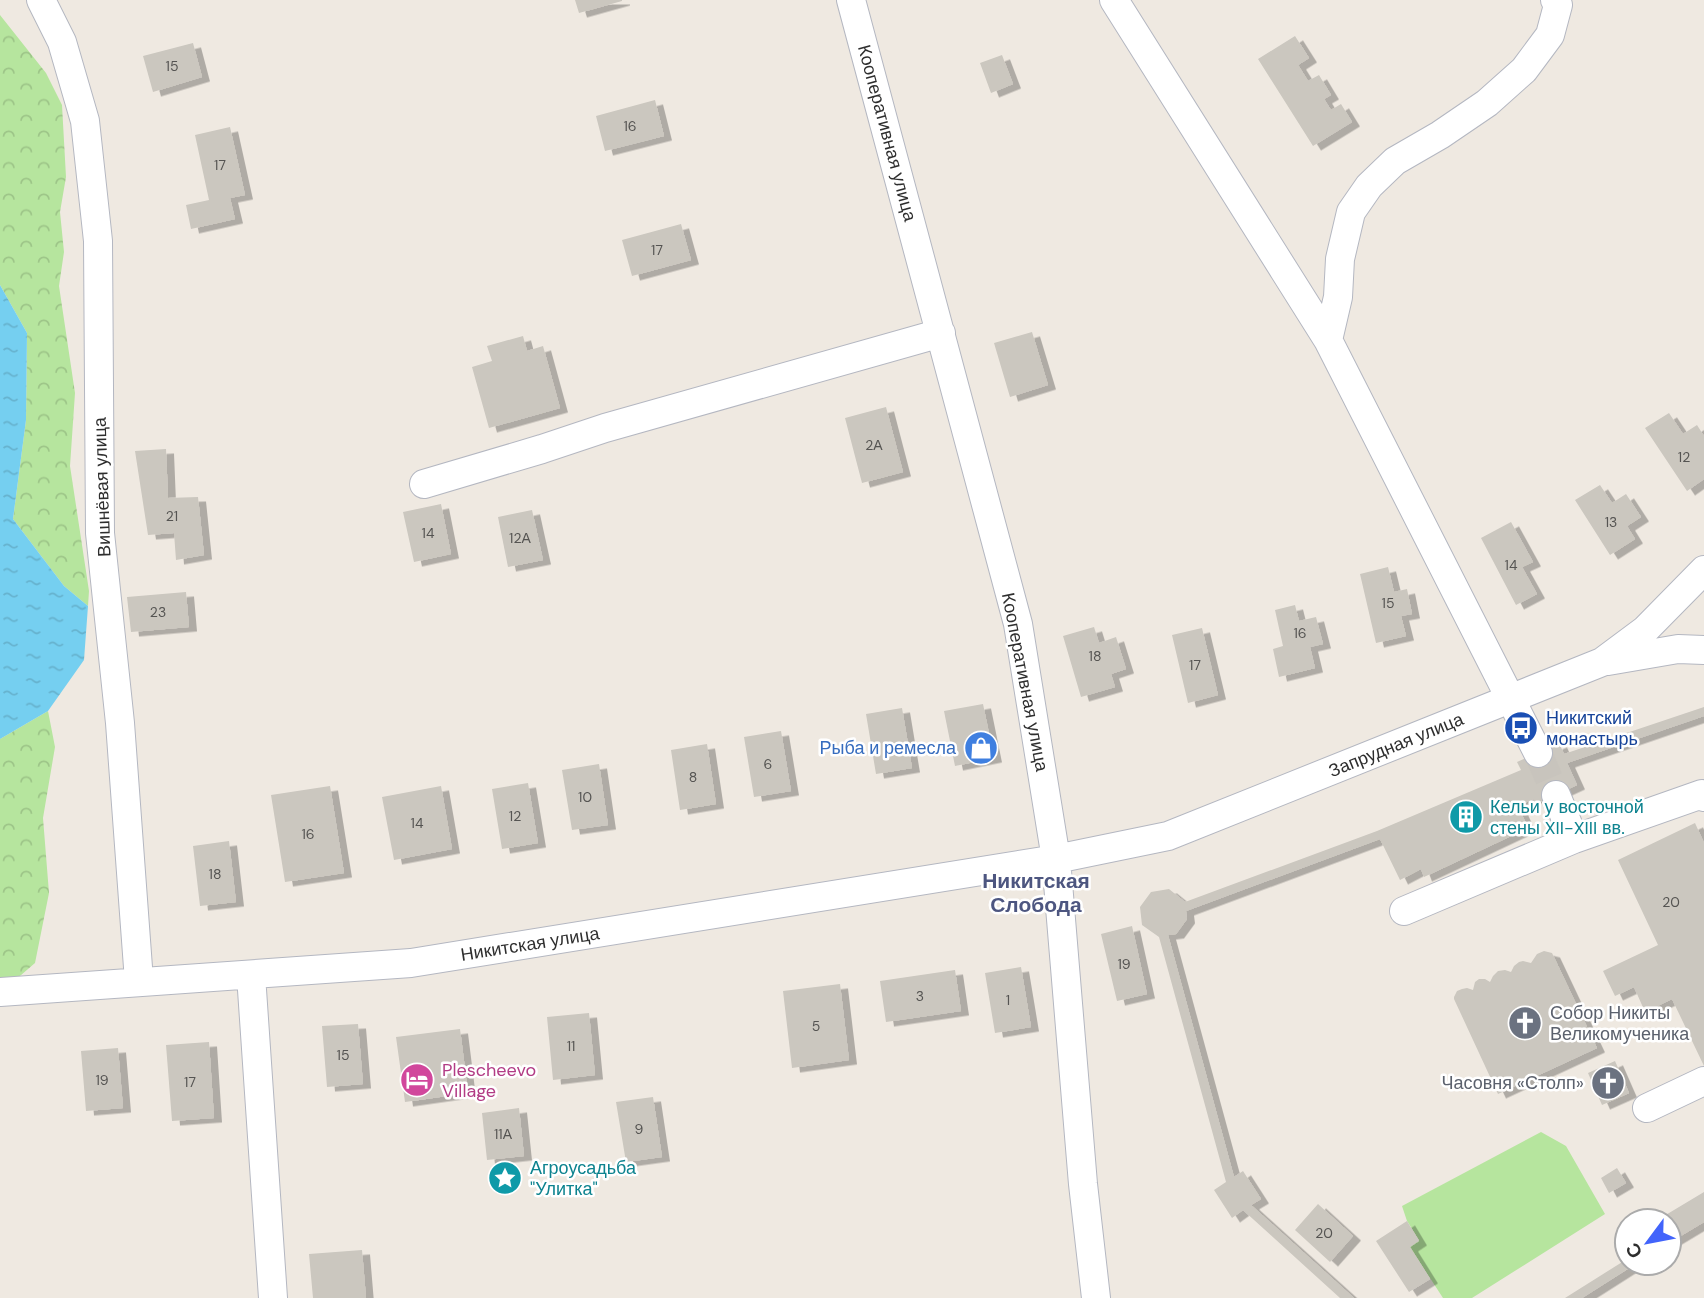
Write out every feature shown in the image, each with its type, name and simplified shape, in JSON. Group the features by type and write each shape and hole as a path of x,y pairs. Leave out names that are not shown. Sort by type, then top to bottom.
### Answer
{"street":[{"name":"Вишнёвая улица","path":"41,0 62,42 85,121 98,241 100,533 120,723 139,981"},
{"name":"Кооперативная улица","path":"851,0 1018,624 1056,859 1083,1184 1096,1298"},
{"path":"1114,0 1328,340 1538,753"},
{"path":"1328,340 1338,297 1340,259 1351,212 1369,186 1395,161 1487,103 1524,70 1550,35 1558,5 1555,0"},
{"path":"424,484 605,428 940,333"},
{"name":"Запрудная улица","path":"1056,859 1168,836 1602,662 1645,630 1704,570"},
{"path":"1602,662 1678,649 1704,650"},
{"path":"1405,911 1574,839 1702,794 1704,797"},
{"path":"1556,795 1574,839"},
{"name":"Никитская улица","path":"0,992 411,963 1056,859"},
{"path":"251,975 273,1298"},
{"path":"1647,1108 1704,1081"}],"green space":[{"path":"0,15 46,73 62,105 66,177 60,212 64,252 59,286 75,393 70,466 89,591 88,606 64,586 13,519 26,420 27,333 0,285"},
{"path":"48,711 55,747 43,818 49,893 35,963 13,982 0,982 0,739"},
{"path":"1541,1132 1566,1146 1605,1214 1472,1298 1443,1298 1410,1247 1419,1240 1407,1221 1402,1206"}],"water":[{"path":"0,285 27,333 26,420 13,519 64,586 88,606 84,660 48,711 0,739"}],"building":[{"path":"575,0 622,0 622,1 579,13"},
{"path":"1295,36 1309,58 1298,65 1308,81 1319,75 1331,95 1324,99 1331,110 1341,104 1352,122 1313,146 1258,59"},
{"path":"193,43 202,77 153,92 143,56"},
{"path":"1002,55 1013,84 991,93 980,63"},
{"path":"655,100 664,136 605,151 596,116"},
{"path":"230,127 245,195 230,198 235,219 191,229 186,205 209,200 195,135"},
{"path":"681,224 691,260 632,276 622,240"},
{"path":"1032,332 1048,385 1010,397 994,343"},
{"path":"523,336 527,351 543,346 560,408 489,428 472,367 492,361 487,346"},
{"path":"886,407 903,472 862,483 845,418"},
{"path":"1669,413 1683,434 1697,425 1704,436 1704,479 1687,491 1645,428"},
{"path":"166,449 168,498 198,497 204,555 176,560 174,533 148,535 135,451"},
{"path":"1600,485 1612,503 1626,494 1641,517 1627,526 1635,539 1610,555 1575,500"},
{"path":"441,504 451,554 414,562 403,512"},
{"path":"532,510 543,560 508,567 498,517"},
{"path":"1511,522 1533,562 1522,567 1537,594 1516,605 1481,538"},
{"path":"1388,567 1394,592 1407,589 1412,614 1401,616 1406,636 1376,643 1360,574"},
{"path":"186,592 189,627 131,632 127,597"},
{"path":"1295,605 1299,621 1316,617 1323,644 1310,647 1315,668 1279,677 1273,649 1283,646 1275,610"},
{"path":"1094,627 1099,643 1116,637 1126,669 1111,674 1115,687 1081,697 1063,636"},
{"path":"1202,628 1218,695 1188,703 1172,635"},
{"path":"983,704 994,758 955,766 944,711"},
{"path":"1704,707 1704,716 1567,763 1577,785 1536,804 1534,799 1518,806 1528,828 1424,877 1421,869 1400,880 1380,839 1186,911 1187,919 1176,934 1168,935 1234,1177 1243,1171 1261,1199 1251,1205 1354,1298 1340,1298 1243,1210 1232,1218 1214,1190 1226,1182 1159,937 1142,925 1140,907 1151,892 1169,889 1185,902 1377,831 1521,770 1517,762 1559,743 1564,754"},
{"path":"902,708 912,768 876,774 866,714"},
{"path":"781,731 791,791 754,797 744,737"},
{"path":"707,744 716,804 680,810 671,750"},
{"path":"599,764 608,825 572,830 562,770"},
{"path":"528,783 538,843 502,849 492,789"},
{"path":"330,786 344,873 285,882 271,795"},
{"path":"441,786 452,849 394,860 382,797"},
{"path":"1695,823 1704,843 1704,1066 1672,999 1645,1012 1634,987 1615,996 1603,971 1658,945 1618,860"},
{"path":"229,841 236,902 200,906 193,846"},
{"path":"1132,926 1147,994 1117,1001 1101,934"},
{"name":"Собор Никиты Великомученика","path":"1544,951 1552,953 1597,1048 1498,1094 1454,997 1457,991 1462,989 1473,990 1479,979 1490,982 1498,971 1511,972 1519,962 1531,963 1537,954"},
{"path":"1021,967 1031,1027 995,1033 985,973"},
{"path":"955,970 961,1011 886,1022 880,981"},
{"path":"840,984 849,1060 792,1068 783,991"},
{"path":"589,1013 595,1075 553,1080 547,1017"},
{"path":"358,1024 363,1084 327,1087 322,1026"},
{"path":"460,1029 468,1093 405,1102 396,1037"},
{"path":"209,1042 214,1118 172,1121 166,1045"},
{"path":"118,1048 123,1108 86,1111 81,1051"},
{"name":"Часовня «Столп»","path":"1615,1061 1629,1093 1602,1105 1588,1073"},
{"path":"653,1097 662,1157 626,1162 616,1102"},
{"path":"519,1108 524,1156 487,1160 482,1113"},
{"path":"1617,1168 1626,1183 1609,1193 1601,1178"},
{"path":"1704,1192 1704,1222 1683,1235 1683,1207 1679,1207"},
{"path":"1318,1204 1353,1236 1330,1262 1295,1230"},
{"path":"1407,1221 1419,1241 1410,1247 1430,1279 1409,1292 1376,1241"},
{"path":"362,1250 366,1298 313,1298 309,1254"},
{"path":"1613,1268 1615,1277 1582,1298 1565,1298"}],"tunnel":[{"path":"1538,753 1556,795"}],"place":[{"name":"Никитский монастырь","path":"1521,728"},
{"name":"Рыба и ремесла","path":"981,748"},
{"name":"Кельи у восточной стены XII-XIII вв.","path":"1466,817"},
{"name":"Собор Никиты Великомученика","path":"1525,1023"},
{"name":"Plescheevo Village","path":"417,1080"},
{"name":"Часовня «Столп»","path":"1608,1083"},
{"name":"Агроусадьба \"Улитка\"","path":"505,1178"}],"district":[{"name":"Никитская Слобода","path":"1036,893"}]}
